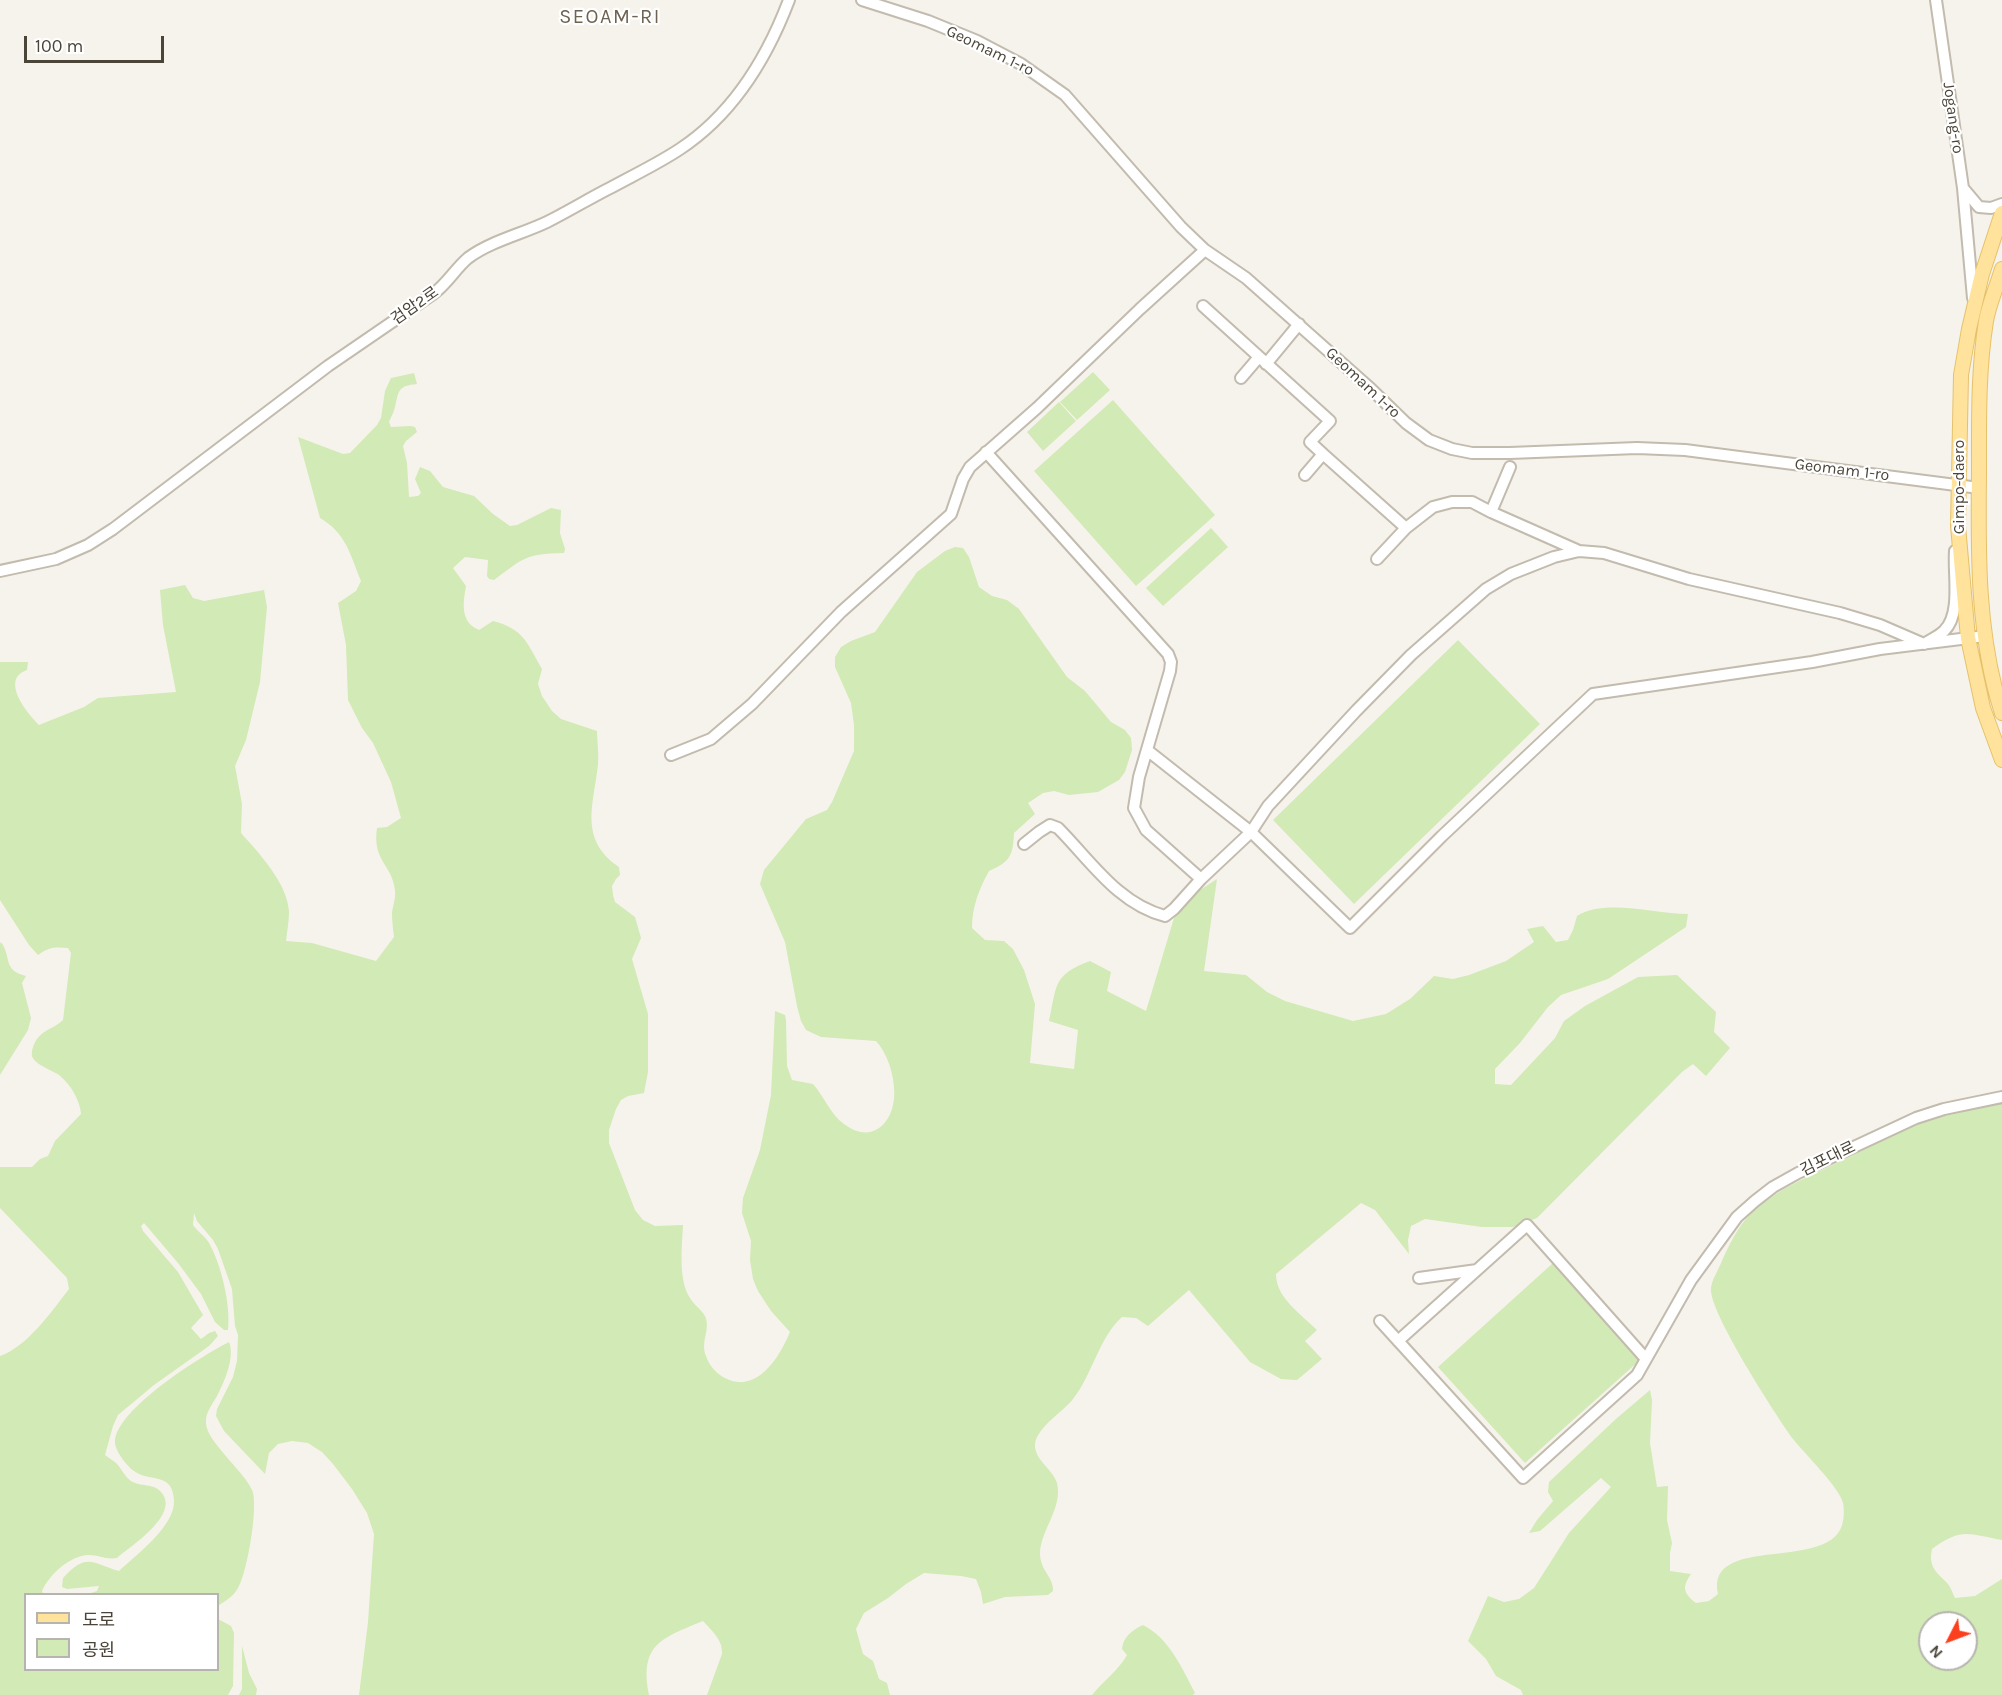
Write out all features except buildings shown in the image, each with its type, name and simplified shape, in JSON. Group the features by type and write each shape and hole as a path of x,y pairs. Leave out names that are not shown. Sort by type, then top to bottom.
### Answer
{"main road":[{"name":"Gimpo-daero","path":"2002,213 1973,313 1961,375 1958,526 1968,638 1983,708 2002,760"},
{"name":"Gimpo-daero","path":"2002,269 1987,318 1980,368 1979,488 1981,587 1985,636 1991,675 2002,713"}],"street":[{"name":"검암2로","path":"0,571 42,563 88,546 328,366 445,285 468,259 490,245 549,220 681,149 708,126 745,86 770,46 789,0"},
{"name":"Geomam 1-ro","path":"862,0 928,21 977,41 1021,64 1065,95 1205,250 1245,278 1299,324 1406,423 1429,440 1452,449 1472,453 1668,449 1979,488"},
{"name":"Jogang-ro","path":"1936,0 1963,188 1971,263 1973,313"},
{"path":"1963,188 1979,207 1991,208 2002,204"},
{"path":"671,755 711,739 752,704 858,596 951,514 963,479 970,467 1037,408 1205,250"},
{"path":"1203,306 1329,421 1310,442 1406,528"},
{"path":"1241,378 1263,361 1299,324"},
{"path":"986,452 1168,654 1171,662 1170,671 1147,750 1134,808 1146,830 1201,879"},
{"path":"1305,475 1323,454"},
{"path":"1491,512 1510,467"},
{"path":"1377,559 1406,528 1433,507 1452,502 1472,502 1579,551"},
{"path":"1924,644 1944,631 1952,619 1954,554 1958,526"},
{"path":"1024,844 1050,825 1058,828 1114,889 1155,914 1165,916 1251,832 1268,806 1356,711 1411,656 1486,589 1510,574 1554,557 1579,551 1604,553 1689,579 1840,613 1880,625 1924,644"},
{"path":"1147,750 1251,832 1350,928 1442,836 1593,694 1985,636"},
{"name":"김포대로","path":"1398,1341 1523,1478 1637,1375 1691,1280 1737,1217 1773,1187 1916,1118 1944,1109 2002,1097"},
{"path":"1380,1321 1398,1341 1527,1225 1646,1359"},
{"path":"1419,1278 1477,1270"}],"green space":[{"path":"1093,372 1110,390 1077,420 1060,402"},
{"path":"414,373 417,384 400,390 389,422 391,427 415,427 417,432 403,446 407,463 409,497 418,496 421,493 415,479 420,467 430,471 443,487 474,496 510,526 517,525 551,508 561,510 560,533 564,553 532,556 494,580 487,576 488,560 465,557 453,568 466,586 464,611 473,627 479,630 493,621 512,628 524,638 542,669 538,684 542,696 552,711 561,719 597,731 598,760 592,807 593,833 606,856 619,867 620,875 612,886 615,902 635,917 641,938 632,959 648,1014 648,1072 644,1093 621,1100 609,1130 609,1143 635,1210 643,1220 655,1226 683,1225 682,1263 686,1291 707,1321 704,1351 707,1359 717,1373 723,1377 735,1382 746,1382 756,1378 773,1363 790,1332 771,1311 753,1279 750,1260 751,1241 742,1213 743,1198 760,1150 771,1095 775,1011 785,1015 787,1066 792,1080 813,1084 844,1124 855,1130 874,1131 887,1119 894,1099 891,1069 876,1041 821,1037 806,1030 797,1006 785,942 760,884 764,870 806,819 827,810 854,751 851,703 835,667 835,657 841,647 875,632 917,572 945,551 955,547 963,548 969,557 979,587 992,596 1007,600 1019,609 1067,677 1085,691 1111,722 1125,730 1131,738 1132,750 1125,772 1119,780 1098,792 1069,795 1054,791 1043,793 1028,803 1035,814 1014,833 1013,847 1009,857 989,871 977,898 972,928 985,940 1004,941 1013,949 1024,970 1035,1004 1030,1063 1074,1069 1078,1030 1049,1021 1059,982 1063,976 1078,966 1090,961 1111,972 1107,991 1146,1011 1174,918 1194,894 1217,879 1204,971 1246,975 1267,992 1285,1001 1353,1021 1386,1014 1410,999 1434,976 1453,979 1506,961 1534,942 1527,929 1543,926 1556,942 1568,940 1577,916 1602,908 1631,908 1688,914 1686,927 1608,979 1561,995 1495,1069 1495,1084 1511,1085 1555,1038 1564,1021 1585,1006 1638,977 1677,975 1716,1012 1714,1032 1730,1048 1706,1076 1693,1064 1682,1072 1537,1218 1513,1227 1482,1227 1425,1219 1411,1226 1408,1240 1409,1254 1375,1210 1361,1203 1276,1274 1280,1291 1285,1298 1317,1330 1305,1341 1322,1359 1297,1380 1281,1379 1250,1362 1189,1290 1148,1326 1136,1318 1122,1317 1101,1346 1080,1389 1069,1404 1040,1432 1035,1444 1037,1455 1057,1483 1055,1510 1044,1535 1040,1553 1042,1565 1053,1586 1053,1591 1048,1595 1005,1597 983,1604 976,1579 924,1573 906,1584 864,1613 856,1629 863,1654 873,1661 879,1679 887,1683 890,1695 707,1695 722,1649 716,1636 703,1621 665,1638 657,1645 647,1664 649,1695 359,1695 368,1622 374,1534 367,1513 333,1464 322,1452 308,1443 292,1441 278,1444 269,1453 265,1474 224,1431 216,1416 217,1409 233,1377 237,1361 238,1335 235,1326 232,1289 218,1249 197,1221 194,1213 193,1225 209,1243 221,1273 228,1309 228,1330 224,1330 215,1322 201,1294 144,1223 141,1226 143,1231 178,1272 203,1315 191,1328 201,1339 215,1331 218,1336 209,1346 154,1385 118,1415 105,1455 116,1463 131,1481 158,1489 165,1501 165,1510 152,1529 117,1558 89,1555 75,1558 55,1573 45,1585 43,1593 24,1593 24,1671 219,1671 219,1620 231,1626 234,1633 233,1686 228,1695 0,1695 0,1356 29,1337 69,1289 67,1278 0,1208 0,1167 32,1167 40,1159 48,1156 55,1141 81,1114 77,1098 67,1083 59,1075 36,1062 32,1056 34,1045 40,1036 63,1020 71,953 68,948 56,948 38,955 0,900 0,662 28,662 27,670 19,674 16,688 22,704 39,725 84,707 98,698 176,692 163,625 160,590 185,585 193,598 204,601 264,590 267,607 260,682 246,740 235,766 242,804 241,833 271,870 284,891 289,912 286,941 312,943 376,961 394,937 392,913 395,899 393,881 377,848 377,828 387,827 401,818 391,782 373,743 362,728 348,700 346,645 338,603 356,591 361,581 341,537 336,530 320,518 298,437 343,454 350,453 381,418 385,391 391,378"},
{"path":"1113,400 1215,515 1136,586 1034,471"},
{"path":"1059,402 1076,421 1043,451 1027,432"},
{"path":"1211,528 1228,547 1163,606 1146,588"},
{"path":"1458,640 1540,724 1354,904 1273,820"},
{"path":"1,942 10,967 26,976 22,983 31,1018 28,1030 0,1075 0,944"},
{"path":"2002,1103 2002,1540 1973,1534 1951,1537 1932,1549 1931,1561 1934,1569 1948,1584 1955,1598 1975,1596 2002,1579 2002,1695 1523,1695 1521,1690 1496,1676 1486,1659 1468,1641 1488,1596 1504,1602 1519,1599 1534,1588 1569,1533 1611,1487 1601,1478 1540,1531 1529,1533 1553,1501 1548,1492 1549,1482 1650,1390 1652,1400 1650,1443 1657,1487 1668,1486 1667,1520 1672,1543 1670,1571 1691,1574 1685,1590 1696,1603 1709,1601 1718,1594 1719,1575 1731,1564 1750,1558 1818,1546 1835,1537 1843,1521 1843,1505 1840,1497 1829,1480 1793,1439 1745,1364 1713,1301 1712,1283 1730,1243 1742,1225 1751,1213 1773,1196 1900,1131 1949,1113"},
{"path":"1553,1263 1640,1360 1525,1463 1438,1367"},
{"path":"229,1342 231,1354 228,1368 221,1389 208,1412 206,1423 218,1447 248,1482 254,1498 248,1555 236,1591 219,1605 219,1593 91,1593 97,1591 99,1586 67,1589 62,1587 63,1578 84,1562 119,1571 162,1530 173,1511 173,1492 170,1485 160,1479 140,1475 134,1471 119,1453 115,1441 119,1428 145,1399 200,1359"},
{"path":"1143,1625 1167,1646 1180,1664 1195,1693 1193,1695 1092,1695 1120,1666 1127,1655 1122,1649 1126,1637"},
{"path":"242,1646 249,1673 257,1689 256,1695 239,1695 242,1689"}],"district":[{"name":"SEOAM-RI","path":"610,17"}]}
